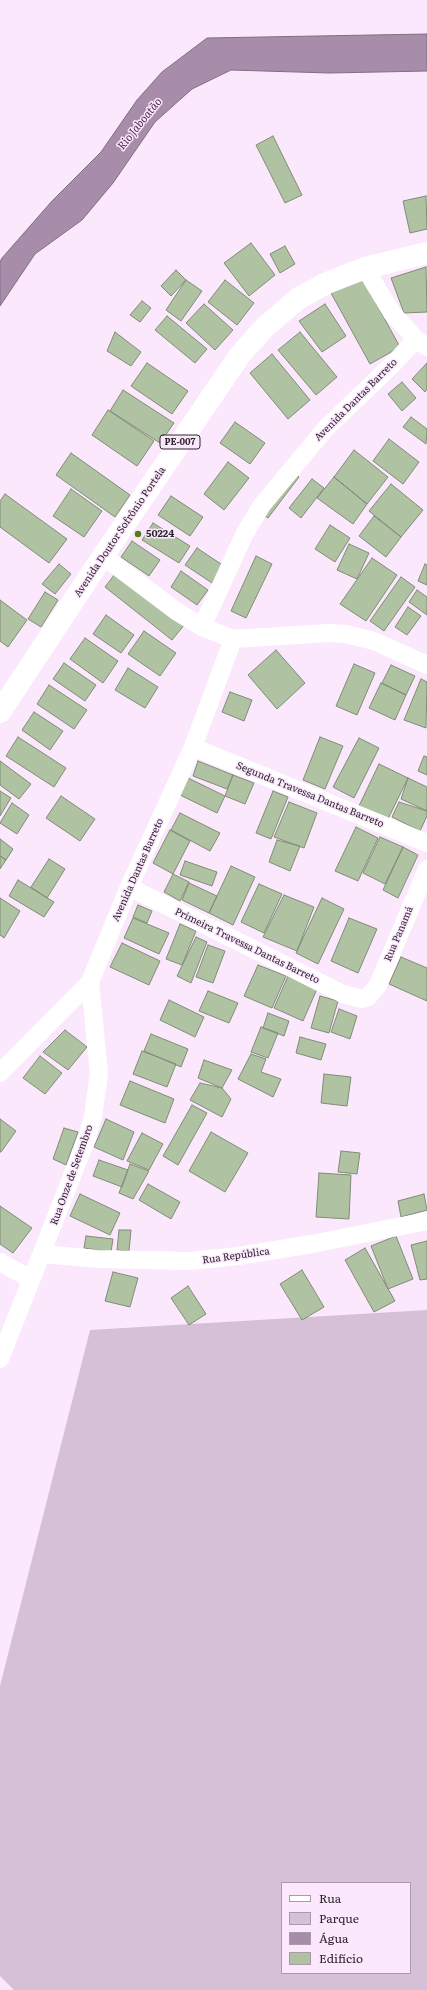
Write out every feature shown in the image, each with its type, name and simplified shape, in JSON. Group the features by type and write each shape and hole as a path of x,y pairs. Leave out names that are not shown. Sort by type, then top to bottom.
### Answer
{"main road":[{"name":"Avenida Doutor Sofrônio Portela","path":"0,712 103,556 245,350 265,327 299,298 327,283 365,268 427,253"}],"street":[{"path":"365,268 392,313 422,343"},
{"name":"Avenida Dantas Barreto","path":"202,627 245,533 262,505 326,428 394,363 422,343"},
{"path":"103,556 176,611 202,627 233,639 329,633 346,634 374,641 427,665"},
{"name":"Avenida Dantas Barreto","path":"0,1073 22,1048 90,982 129,887 193,747 233,639"},
{"name":"Segunda Travessa Dantas Barreto","path":"193,747 427,843"},
{"name":"Rua Panamá","path":"368,997 378,985 427,869"},
{"name":"Primeira Travessa Dantas Barreto","path":"129,887 343,994 362,998 368,997"},
{"name":"Rua Onze de Setembro","path":"0,1360 87,1138 97,1098 99,1074 90,982"},
{"name":"Rua República","path":"42,1254 98,1259 191,1262 312,1244 427,1220"},
{"path":"0,1262 31,1279"}],"green space":[{"path":"427,1310 427,1990 14,1990 0,1976 0,1686 90,1330"}],"water":[{"name":"Rio Jaboatão","path":"427,34 427,71 329,73 231,70 192,89 155,122 113,183 82,220 35,254 0,306 0,262 2,258 52,201 101,152 137,100 162,72 207,38"}],"building":[{"path":"273,136 302,195 285,203 256,145"},
{"path":"426,196 427,229 410,233 403,201"},
{"path":"251,243 275,275 249,296 224,263"},
{"path":"285,246 295,264 280,273 270,254"},
{"path":"426,267 427,312 404,313 391,278"},
{"path":"176,270 186,280 171,296 161,286"},
{"path":"361,276 400,347 370,364 331,293"},
{"path":"186,280 202,291 181,321 166,310"},
{"path":"225,280 254,303 237,325 208,302"},
{"path":"142,301 151,308 140,322 130,315"},
{"path":"204,304 233,330 215,350 186,323"},
{"path":"325,304 346,336 322,352 299,321"},
{"path":"167,316 207,349 195,363 155,330"},
{"path":"115,332 141,352 131,366 107,351"},
{"path":"300,332 337,377 316,395 278,350"},
{"path":"272,354 310,400 288,419 250,373"},
{"path":"147,363 188,391 172,414 131,386"},
{"path":"427,363 427,389 425,392 412,379"},
{"path":"402,382 416,398 402,411 388,394"},
{"path":"123,390 174,423 160,443 110,411"},
{"path":"108,410 154,441 137,466 92,435"},
{"path":"411,417 427,429 426,444 403,427"},
{"path":"235,422 265,443 250,464 220,443"},
{"path":"389,439 419,462 403,484 373,461"},
{"path":"354,450 388,477 367,504 334,477"},
{"path":"71,453 130,495 115,517 56,475"},
{"path":"228,462 249,478 224,510 204,494"},
{"path":"294,472 299,477 268,518 263,515"},
{"path":"334,477 367,504 353,524 317,498"},
{"path":"312,479 324,488 301,518 289,508"},
{"path":"391,484 423,510 401,537 369,511"},
{"path":"71,489 102,511 84,537 53,516"},
{"path":"5,494 67,539 49,563 0,527 0,501"},
{"path":"171,496 203,517 190,536 158,515"},
{"path":"374,516 401,537 386,557 359,536"},
{"path":"153,523 190,546 179,563 142,540"},
{"path":"330,525 350,538 335,562 315,549"},
{"path":"132,541 160,560 149,576 121,557"},
{"path":"349,544 369,553 357,579 337,570"},
{"path":"197,548 227,568 215,585 185,565"},
{"path":"256,556 272,564 246,618 231,611"},
{"path":"372,558 397,575 366,621 340,604"},
{"path":"59,564 71,574 55,594 42,584"},
{"path":"425,564 427,565 427,585 418,581"},
{"path":"118,570 185,624 172,640 105,587"},
{"path":"181,571 208,590 197,605 171,587"},
{"path":"401,577 415,587 384,631 370,621"},
{"path":"417,590 427,597 427,615 409,602"},
{"path":"45,592 58,600 41,627 28,619"},
{"path":"0,600 27,620 8,647 0,641"},
{"path":"408,607 421,616 407,635 395,627"},
{"path":"106,615 134,635 121,653 93,634"},
{"path":"144,631 176,653 160,676 128,654"},
{"path":"85,638 118,661 103,683 70,659"},
{"path":"276,650 305,683 277,709 248,675"},
{"path":"64,663 96,685 85,701 53,679"},
{"path":"354,664 375,673 357,715 336,706"},
{"path":"391,665 415,676 406,695 382,683"},
{"path":"128,668 158,687 145,708 115,690"},
{"path":"421,679 427,682 426,728 404,720"},
{"path":"381,683 406,695 395,720 369,708"},
{"path":"49,685 87,710 74,729 37,704"},
{"path":"230,692 252,700 244,721 222,712"},
{"path":"34,712 63,731 50,750 22,730"},
{"path":"18,737 66,768 54,787 6,756"},
{"path":"320,737 343,746 325,789 303,780"},
{"path":"359,738 379,748 354,798 333,787"},
{"path":"424,756 427,757 427,775 418,771"},
{"path":"0,761 31,784 19,799 0,785"},
{"path":"198,761 233,775 227,789 193,776"},
{"path":"379,764 408,778 387,821 358,808"},
{"path":"233,775 254,783 245,804 225,796"},
{"path":"186,777 225,796 217,813 178,794"},
{"path":"408,778 427,787 427,811 401,799"},
{"path":"0,791 11,798 0,816"},
{"path":"273,791 288,797 271,839 256,833"},
{"path":"61,796 95,819 80,841 46,818"},
{"path":"289,802 317,813 304,848 274,837"},
{"path":"399,802 427,811 427,816 420,831 392,817"},
{"path":"12,803 29,815 17,834 0,823"},
{"path":"180,813 220,833 210,851 171,830"},
{"path":"356,827 378,838 358,881 335,871"},
{"path":"170,830 190,841 173,874 153,863"},
{"path":"380,837 403,847 385,884 363,873"},
{"path":"0,839 13,849 6,860 0,856"},
{"path":"277,840 300,846 290,871 269,862"},
{"path":"403,847 418,855 398,898 383,890"},
{"path":"0,856 6,860 0,869"},
{"path":"49,859 65,869 47,898 31,887"},
{"path":"185,861 217,872 212,886 180,875"},
{"path":"231,866 255,877 233,925 209,913"},
{"path":"173,874 189,882 180,901 164,892"},
{"path":"18,880 54,902 44,917 9,896"},
{"path":"189,883 217,896 209,913 182,900"},
{"path":"259,884 282,894 264,933 241,922"},
{"path":"284,895 314,907 297,951 263,937"},
{"path":"0,898 20,911 4,938 0,935"},
{"path":"322,898 344,909 318,964 296,953"},
{"path":"138,905 152,911 147,923 133,917"},
{"path":"133,918 169,933 159,954 124,938"},
{"path":"349,918 377,929 358,973 331,961"},
{"path":"180,924 196,931 182,965 166,959"},
{"path":"196,937 207,942 191,983 177,976"},
{"path":"122,943 160,961 149,985 110,967"},
{"path":"208,945 225,951 213,983 196,977"},
{"path":"401,957 427,968 427,1001 389,984"},
{"path":"258,965 286,976 272,1008 244,996"},
{"path":"288,976 317,989 303,1021 274,1008"},
{"path":"208,991 238,1003 229,1023 199,1011"},
{"path":"320,996 338,1001 329,1033 311,1028"},
{"path":"169,1000 204,1017 195,1037 160,1020"},
{"path":"339,1009 357,1016 350,1039 331,1032"},
{"path":"268,1013 289,1021 284,1036 263,1028"},
{"path":"261,1027 278,1033 268,1058 251,1052"},
{"path":"65,1030 87,1047 68,1070 43,1052"},
{"path":"151,1034 188,1049 181,1067 144,1051"},
{"path":"300,1037 326,1044 321,1060 296,1053"},
{"path":"142,1051 176,1064 167,1087 133,1074"},
{"path":"251,1054 266,1059 261,1072 281,1079 273,1097 238,1079"},
{"path":"40,1056 62,1073 45,1094 23,1078"},
{"path":"204,1060 232,1070 222,1088 198,1078"},
{"path":"324,1074 351,1077 347,1106 321,1103"},
{"path":"130,1081 174,1099 165,1123 120,1105"},
{"path":"200,1083 222,1088 231,1099 222,1117 190,1100"},
{"path":"192,1105 207,1113 178,1165 163,1156"},
{"path":"0,1119 16,1131 1,1152 0,1152"},
{"path":"106,1119 134,1132 123,1160 94,1147"},
{"path":"64,1128 78,1132 66,1165 53,1159"},
{"path":"211,1132 248,1153 225,1192 189,1171"},
{"path":"142,1133 163,1144 149,1170 127,1161"},
{"path":"341,1151 360,1153 357,1174 338,1172"},
{"path":"99,1160 128,1170 122,1187 93,1176"},
{"path":"130,1164 149,1171 133,1199 119,1193"},
{"path":"319,1173 351,1175 349,1219 316,1217"},
{"path":"148,1184 180,1202 171,1219 139,1200"},
{"path":"80,1194 120,1213 110,1235 70,1216"},
{"path":"424,1194 427,1210 401,1217 398,1201"},
{"path":"0,1206 32,1228 13,1253 0,1244"},
{"path":"119,1230 131,1230 129,1251 117,1250"},
{"path":"86,1236 113,1239 111,1252 84,1248"},
{"path":"396,1236 413,1279 388,1289 371,1246"},
{"path":"427,1241 427,1279 420,1280 411,1245"},
{"path":"365,1248 395,1301 374,1312 345,1260"},
{"path":"302,1270 324,1307 302,1320 280,1284"},
{"path":"113,1272 138,1278 130,1307 105,1301"},
{"path":"188,1286 206,1314 189,1325 171,1298"}],"place":[{"name":"50224","path":"138,534"}]}
